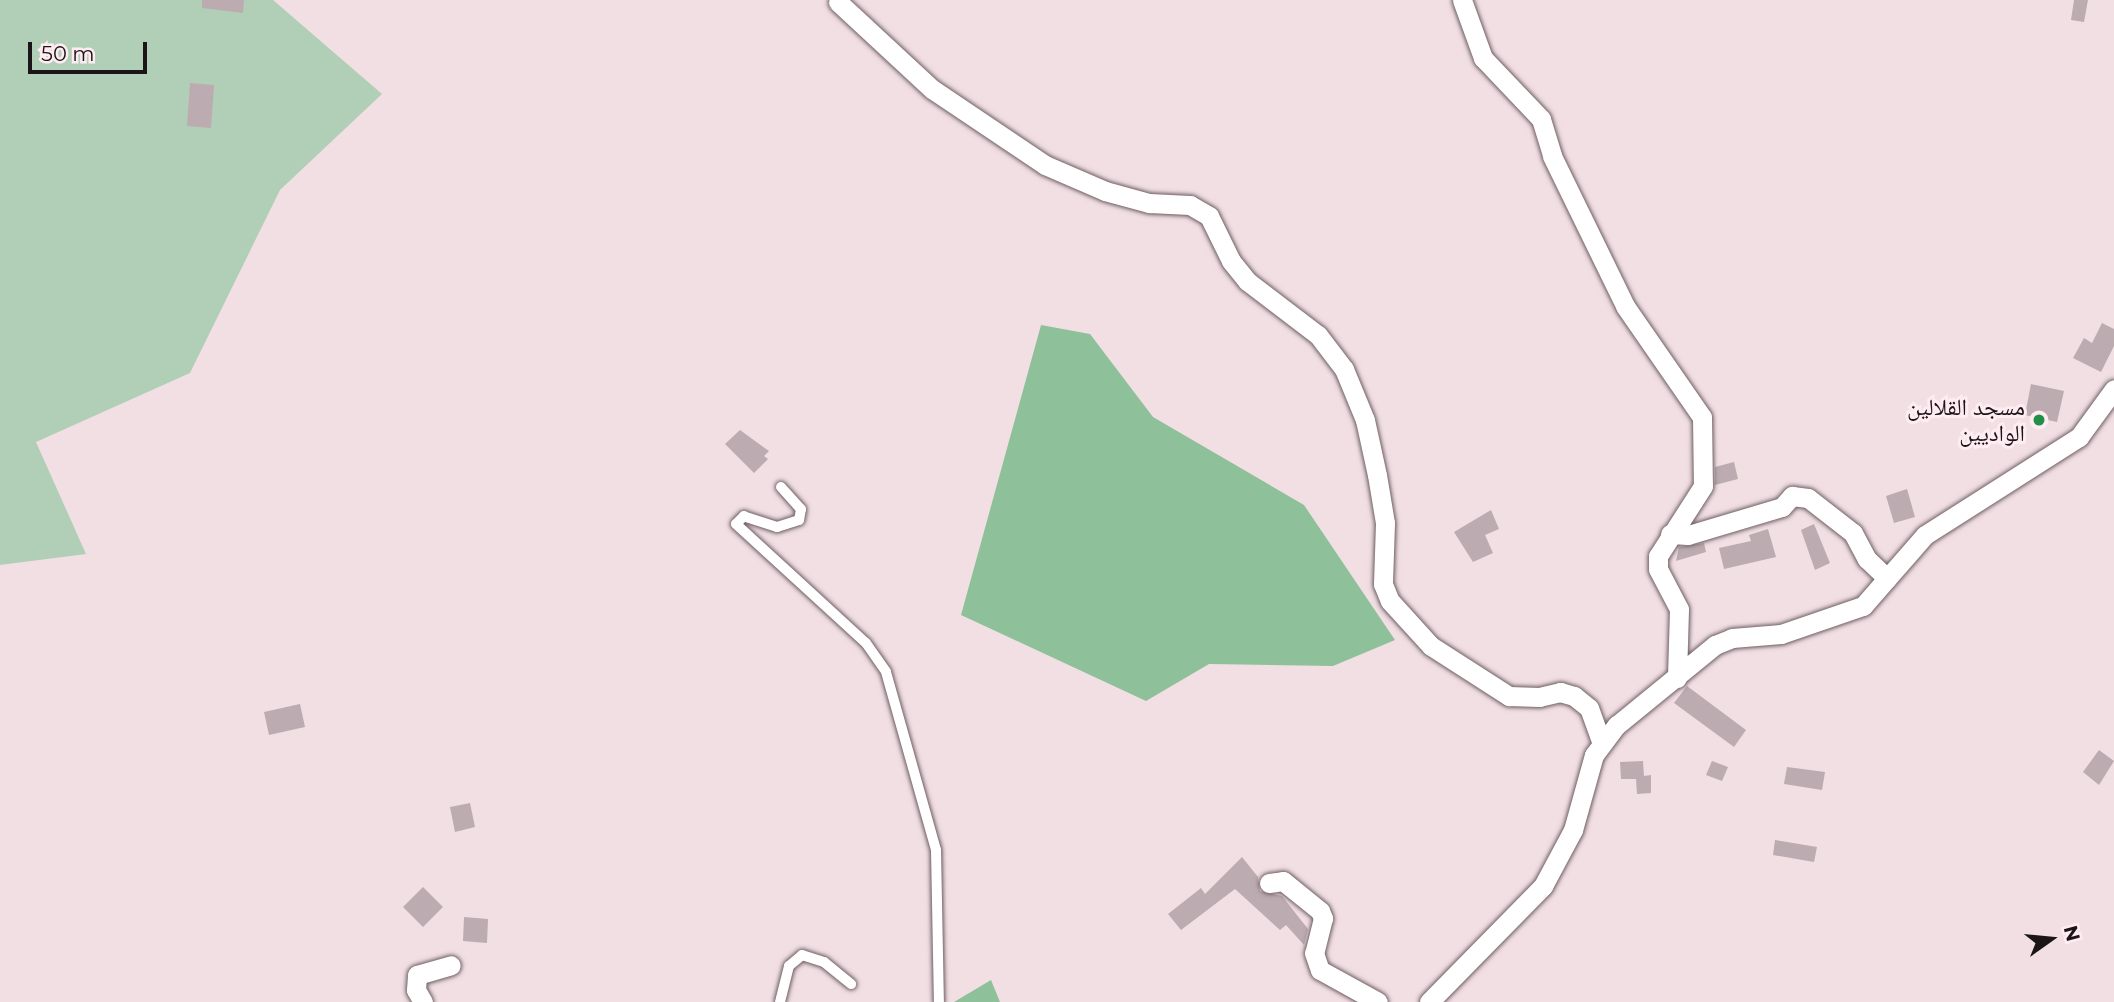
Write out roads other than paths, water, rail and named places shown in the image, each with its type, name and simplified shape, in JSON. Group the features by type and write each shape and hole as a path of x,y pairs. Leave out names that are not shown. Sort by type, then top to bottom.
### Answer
{"street":[{"path":"1462,0 1483,58 1541,119 1552,156 1625,306 1699,411 1703,486 1658,556 1658,569 1679,609 1677,678"},
{"path":"838,2 932,89 1045,165 1105,191 1149,203 1190,205 1209,216 1230,261 1247,281 1318,335 1344,369 1365,420 1377,475 1385,523 1382,584 1390,601 1432,646 1509,696 1539,697 1560,692 1574,696 1589,708 1601,741"},
{"path":"1429,1002 1525,907 1559,863 1601,741 1703,653 1732,638 1781,634 1844,615 1863,606 1925,535 2079,437 2114,388"},
{"path":"1670,534 1688,535 1782,507 1793,496 1808,498 1853,533 1867,559 1887,578"},
{"path":"1269,883 1283,881 1320,911 1323,918 1314,953 1320,970 1378,1002"},
{"path":"423,1002 416,990 417,975 451,965"}],"lane":[{"path":"780,487 801,509 799,520 777,527 744,516 736,524 866,643 886,672 936,849 939,1002"},
{"path":"780,1002 789,966 802,956 824,962 851,984"}],"place":[{"name":"مسجد القلالين الواديين","path":"2039,420"}]}
